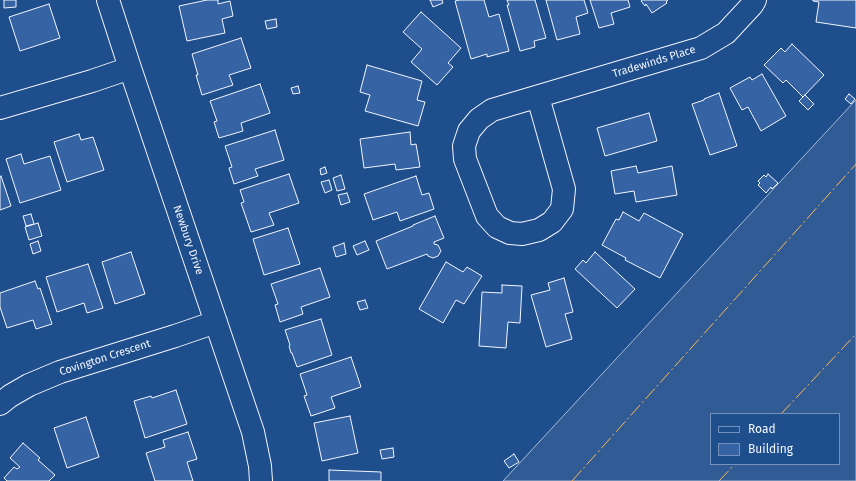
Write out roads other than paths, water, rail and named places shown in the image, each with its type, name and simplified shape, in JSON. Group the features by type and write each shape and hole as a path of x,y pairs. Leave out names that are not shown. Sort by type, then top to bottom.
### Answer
{"street":[{"name":"Newbury Drive","path":"108,0 253,432 260,466 261,481"},
{"name":"Tradewinds Place","path":"538,97 564,189 562,208 552,222 539,230 522,234 510,232 497,227 487,216 465,159 464,146 469,131 479,119 492,110 701,48 726,33 755,0"},
{"path":"0,108 130,68"},
{"name":"Covington Crescent","path":"0,404 10,396 29,385 60,372 216,322"}]}
